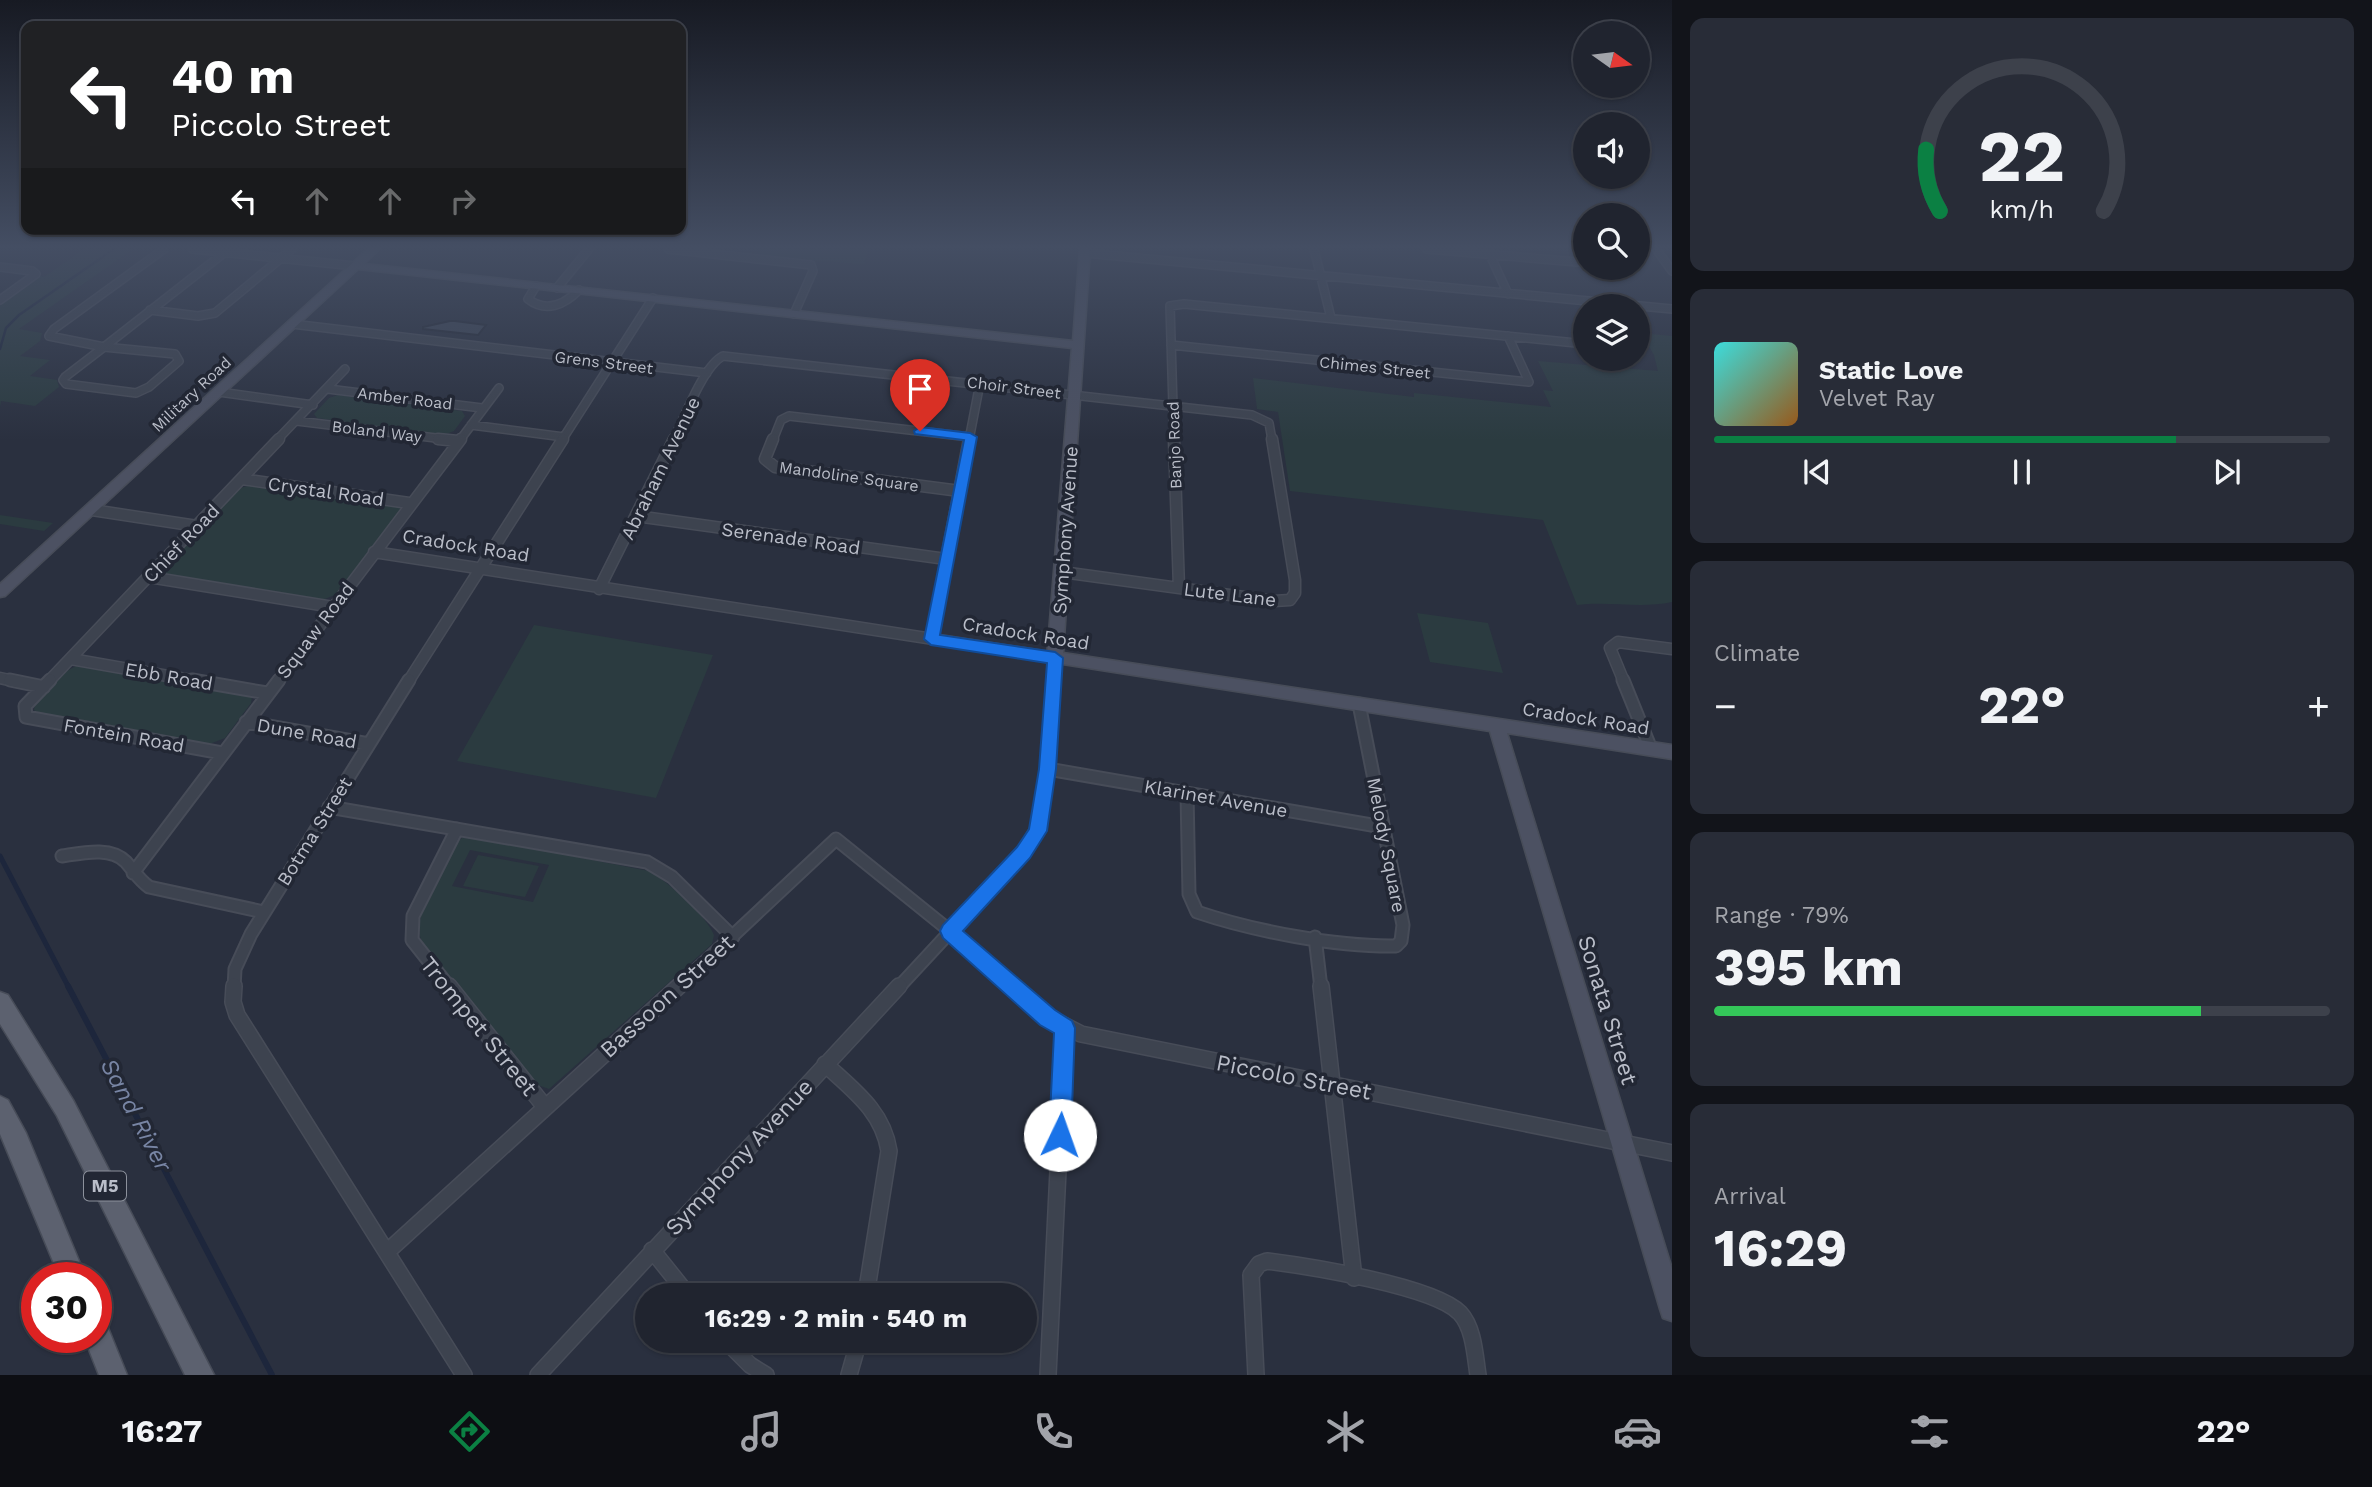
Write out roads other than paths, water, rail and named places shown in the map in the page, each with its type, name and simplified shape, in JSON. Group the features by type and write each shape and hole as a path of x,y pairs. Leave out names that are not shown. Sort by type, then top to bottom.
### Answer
{"main road":[{"name":"M5","path":"0,1003 65,1108 201,1375"},
{"path":"0,1108 17,1142 66,1262"},
{"path":"104,1353 113,1375"}],"street":[{"path":"76,313 49,336 54,339 104,346 175,354 180,358 149,387 136,393 72,386 63,380 104,346 146,313"},
{"path":"175,313 198,316 214,313"},
{"name":"Military Road","path":"3,592 304,313"},
{"name":"Botma Street","path":"464,1375 237,1015 233,1002 235,969 264,912 329,807 643,313"},
{"path":"787,313 1078,345"},
{"name":"Symphony Avenue","path":"538,1375 1023,853 1038,831 1048,769 1080,313"},
{"name":"Banjo Road","path":"1169,313 1179,588"},
{"name":"Banjo Road","path":"1277,313 1331,318"},
{"path":"1330,313 1331,318 1573,343"},
{"name":"Grens Street","path":"292,324 707,373"},
{"name":"Chimes Street","path":"1171,345 1529,382 1508,336"},
{"name":"Choir Street","path":"729,355 1258,416"},
{"name":"Abraham Avenue","path":"599,589 707,373 715,360 729,355"},
{"name":"Chief Road","path":"26,717 25,706 345,369"},
{"path":"931,639 980,383"},
{"name":"Amber Road","path":"328,388 482,408"},
{"name":"Squaw Road","path":"132,873 409,503 499,388"},
{"path":"219,392 313,405"},
{"name":"Mandoline Square","path":"960,491 775,467 765,460 781,420 789,416 970,437"},
{"name":"Lute Lane","path":"1062,572 1283,602 1293,597 1295,580 1269,423 1258,416"},
{"name":"Boland Way","path":"298,421 457,441"},
{"path":"471,425 564,437"},
{"name":"Crystal Road","path":"242,479 409,503"},
{"path":"92,510 197,526"},
{"name":"Serenade Road","path":"636,516 946,559"},
{"name":"Cradock Road","path":"374,552 599,589 1672,752"},
{"path":"149,577 333,607"},
{"path":"1651,749 1610,648 1618,642 1672,649"},
{"name":"Ebb Road","path":"71,659 267,693"},
{"path":"0,678 44,687"},
{"name":"Melody Square","path":"1188,793 1188,888 1194,908 1210,917 1315,937 1379,947 1396,946 1401,942 1402,925 1359,704"},
{"name":"Fontein Road","path":"26,717 222,753"},
{"name":"Dune Road","path":"246,722 369,744"},
{"name":"Sonata Street","path":"1497,726 1672,1309"},
{"name":"Klarinet Avenue","path":"1048,769 1383,827"},
{"path":"329,807 647,862 672,877 733,937"},
{"name":"Trompet Street","path":"457,829 413,916 412,940 545,1107"},
{"name":"Bassoon Street","path":"388,1251 733,937 836,839 950,931"},
{"path":"62,856 86,852 114,855 124,860 142,884 159,891 264,912"},
{"name":"Piccolo Street","path":"950,931 1048,1017 1065,1028 1125,1044 1672,1153"},
{"path":"1315,937 1354,1278"},
{"path":"1048,1375 1065,1028"},
{"name":"Symphony Avenue","path":"825,1064 877,1114 888,1136 868,1283"},
{"name":"Symphony Avenue","path":"652,1250 678,1283"},
{"path":"1256,1375 1251,1275 1259,1264 1267,1261 1354,1278 1438,1299 1458,1311 1467,1324 1478,1375"},
{"path":"738,1353 750,1365 766,1375"},
{"path":"849,1375 855,1353"}],"waterway":[{"name":"Sand River","path":"0,349 6,328 22,313"},
{"name":"Sand River","path":"0,856 69,988"},
{"name":"Sand River","path":"68,986 272,1375"}]}
